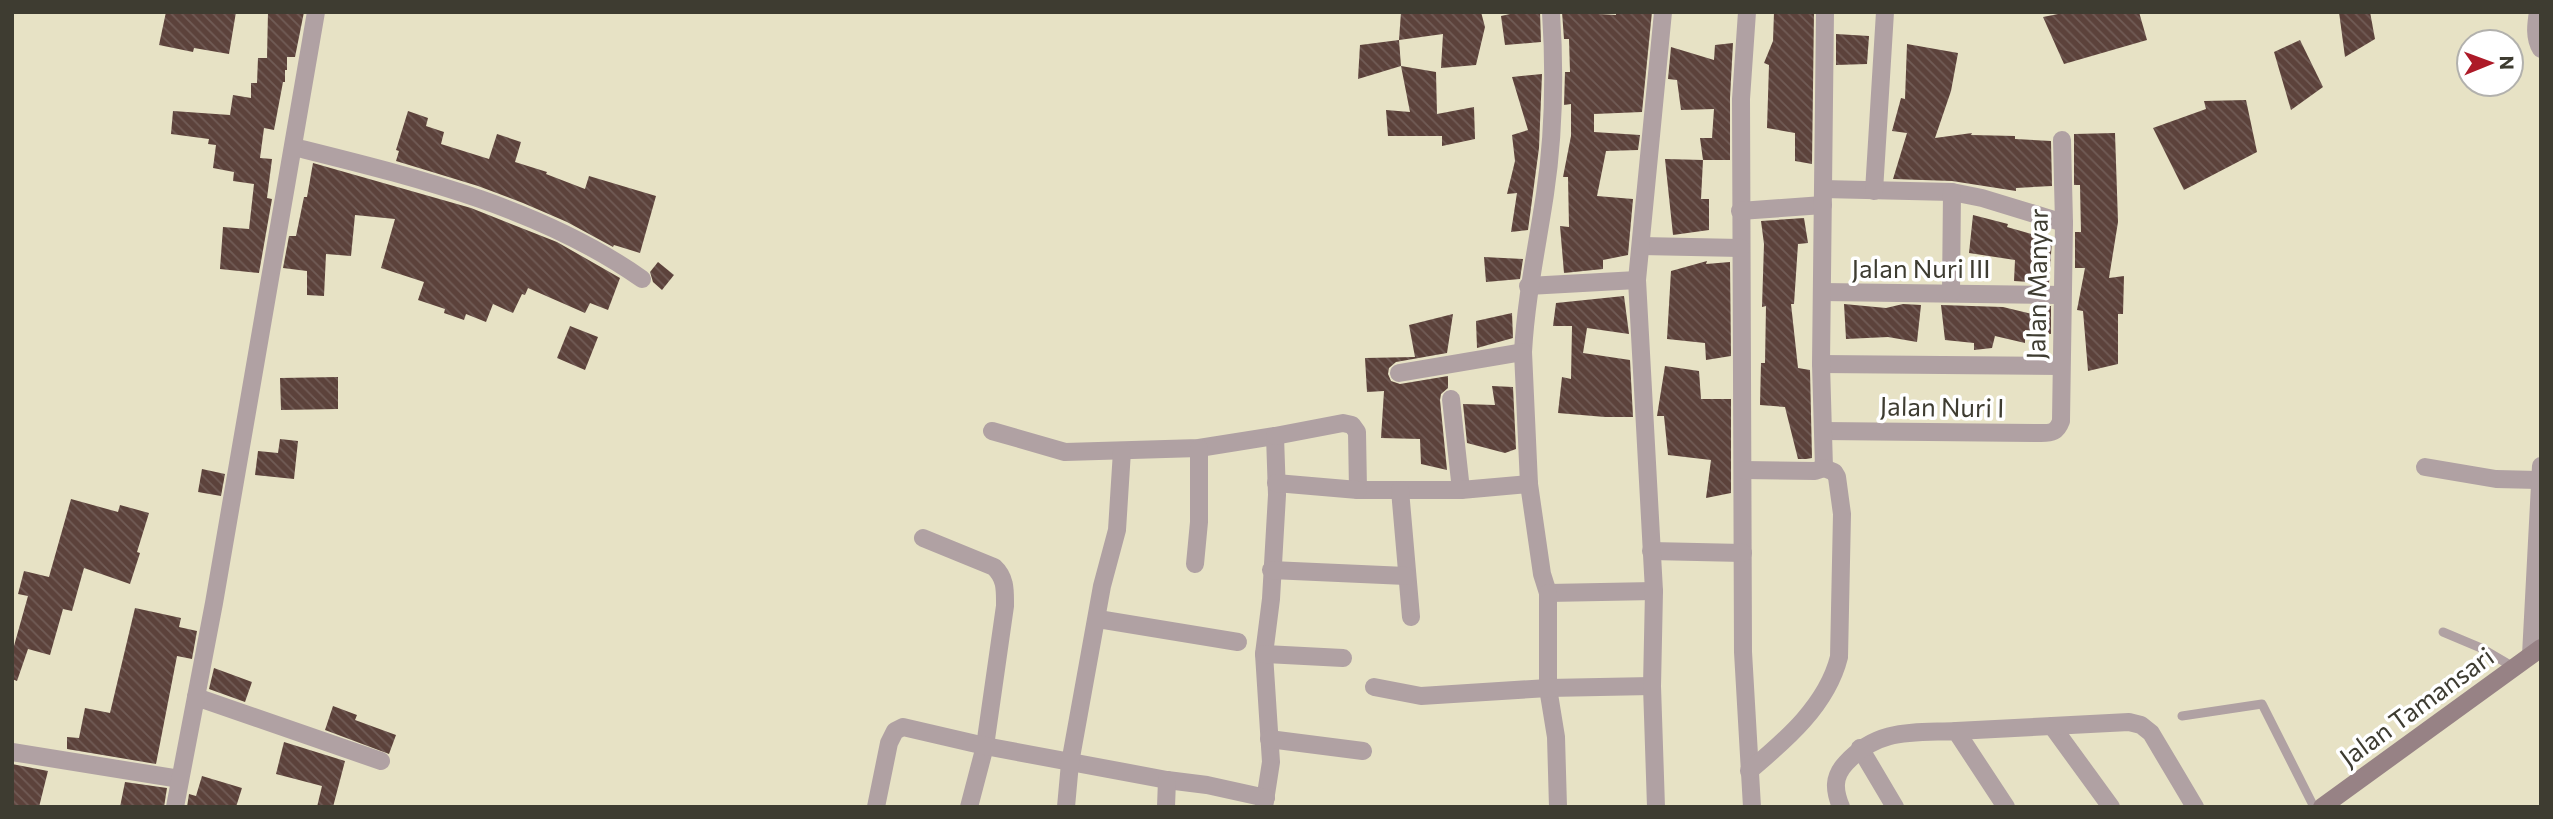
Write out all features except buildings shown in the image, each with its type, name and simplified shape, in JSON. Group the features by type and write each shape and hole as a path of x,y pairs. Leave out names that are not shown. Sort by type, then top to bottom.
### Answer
{"main road":[{"name":"Jalan Tamansari","path":"2322,807 2536,651"}],"street":[{"path":"174,807 214,603 316,12"},
{"path":"1551,12 1554,55 1552,128 1545,192 1528,286 1523,352 1529,484 1542,574 1548,593 1548,688 1556,737 1558,807"},
{"path":"1656,807 1654,591 1637,280 1663,12"},
{"path":"1747,12 1741,99 1740,211 1743,652 1752,807"},
{"path":"1824,468 1821,364 1825,12"},
{"path":"1874,191 1885,12"},
{"path":"2538,12 2536,28 2538,45 2541,48"},
{"name":"Jalan Manyar","path":"2058,429 2061,421 2064,223 2062,140"},
{"path":"294,147 374,167 468,195 520,214 619,263 642,279"},
{"path":"1740,211 1874,191 1952,192 1982,198 2064,223"},
{"path":"1951,293 1952,192"},
{"path":"1640,246 1741,248"},
{"path":"1528,286 1637,280"},
{"name":"Jalan Nuri III","path":"1822,292 2062,295"},
{"path":"1399,373 1523,352"},
{"path":"1821,364 2061,366"},
{"path":"1451,400 1461,490"},
{"path":"992,431 1065,452 1122,451 1199,448 1343,423 1352,425 1357,432 1358,489"},
{"name":"Jalan Nuri I","path":"1823,431 2052,433 2058,429"},
{"path":"876,807 889,743 895,731 903,727 1070,763 1207,785 1265,803 1271,762 1264,654 1276,483 1275,436"},
{"path":"1195,564 1199,522 1199,448"},
{"path":"1066,807 1070,763 1102,586 1117,530 1122,451"},
{"path":"2425,467 2496,479 2540,473 2536,651"},
{"path":"1743,470 1815,471 1824,468 1834,472 1842,514 1839,657 1835,672 1826,691 1787,739 1749,771"},
{"path":"1276,483 1400,490 1461,490 1529,484"},
{"path":"1400,490 1411,617"},
{"path":"923,538 994,567 1003,581 1005,606 985,746 969,807"},
{"path":"1651,551 1743,553"},
{"path":"1271,570 1406,576"},
{"path":"1548,593 1654,591"},
{"path":"1098,619 1238,642"},
{"path":"1264,654 1343,658"},
{"path":"1374,687 1421,696 1548,688 1653,686"},
{"path":"195,697 382,761"},
{"path":"1842,807 1836,794 1838,772 1860,748 1882,737 2129,722 2141,724 2151,733 2195,807"},
{"path":"2052,726 2111,807"},
{"path":"1956,731 2007,807"},
{"path":"1269,739 1363,751"},
{"path":"1860,748 1895,807"},
{"path":"12,752 180,779"},
{"path":"1166,807 1167,780"}],"lane":[{"path":"2443,632 2481,648 2515,667"},
{"path":"2182,716 2262,704 2314,807"}]}
